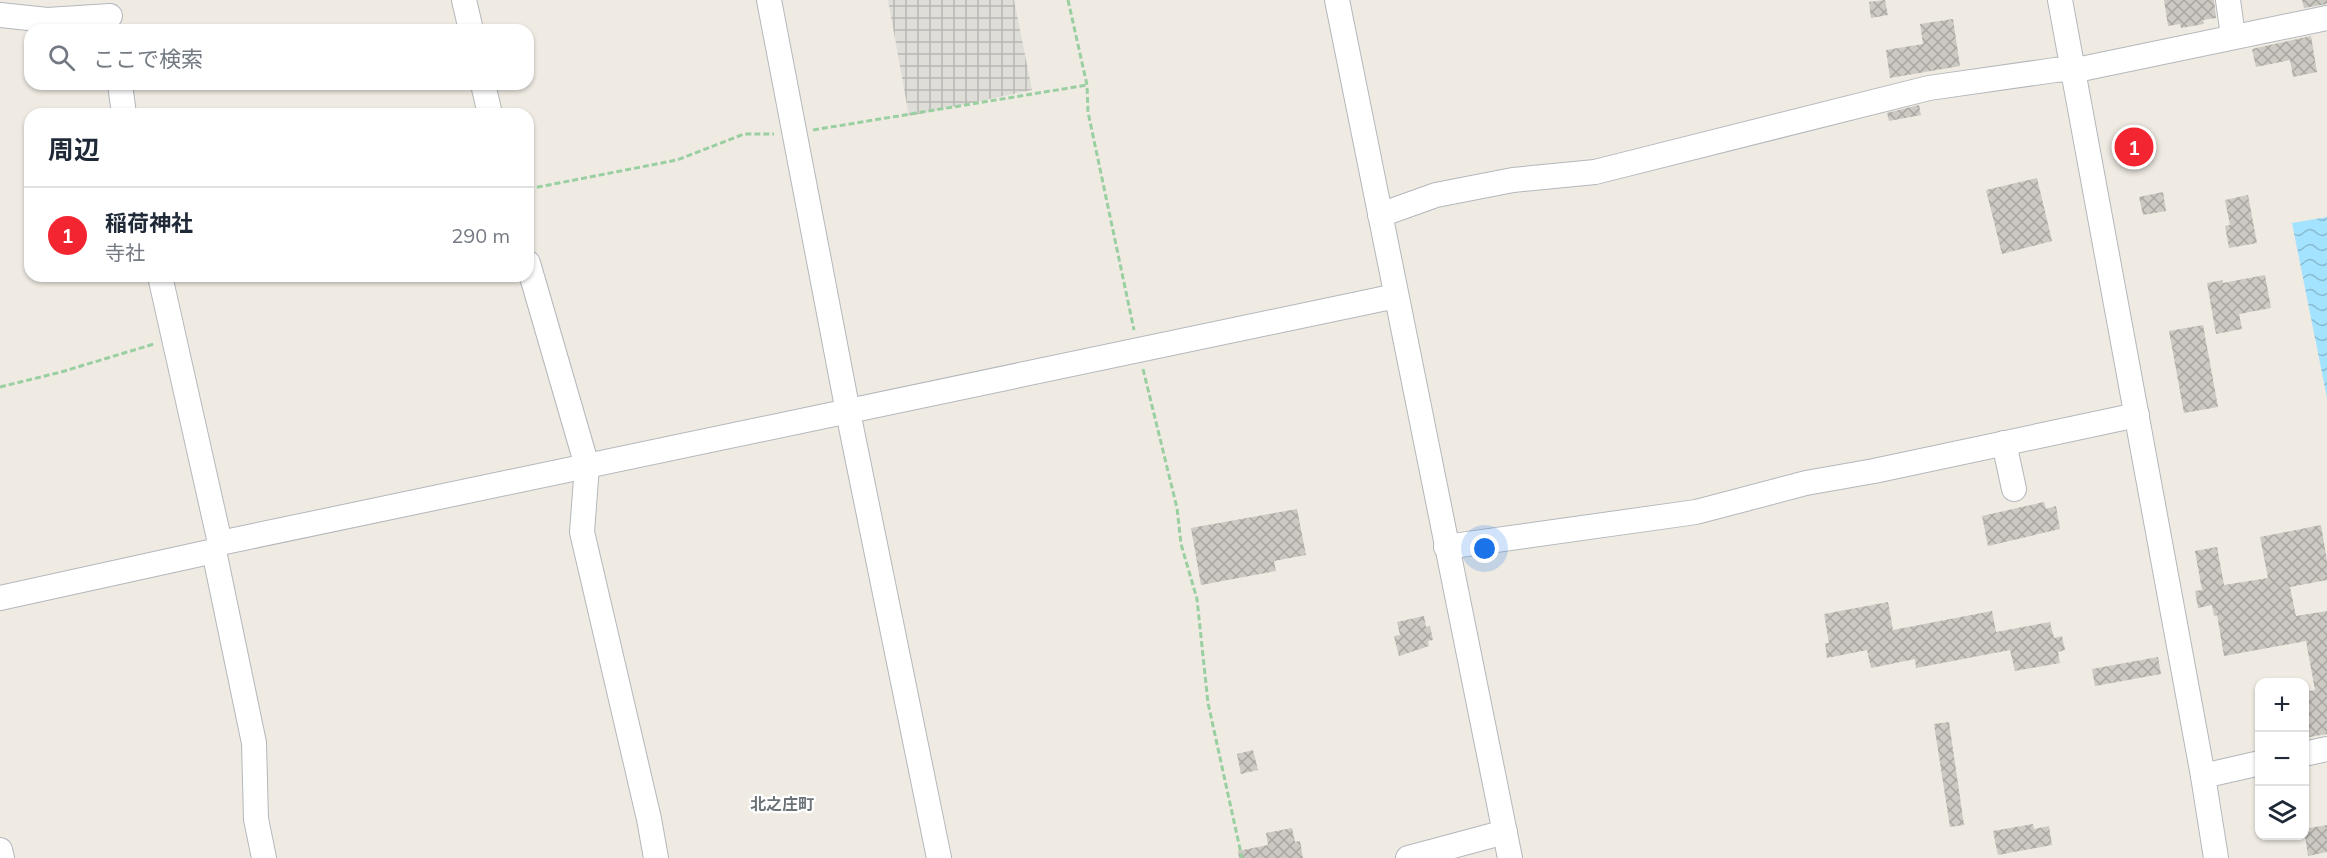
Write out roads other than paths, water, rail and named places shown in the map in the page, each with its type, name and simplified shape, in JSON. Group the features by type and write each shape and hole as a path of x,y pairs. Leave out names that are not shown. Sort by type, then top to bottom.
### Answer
{"street":[{"path":"464,0 470,24"},
{"path":"769,0 848,412 939,858"},
{"path":"1337,0 1510,858"},
{"path":"2060,0 2203,776 2216,858"},
{"path":"2228,0 2234,36"},
{"path":"0,15 47,20 110,15"},
{"path":"1380,215 1436,195 1513,180 1595,172 1929,88 2055,70 2073,70 2327,18"},
{"path":"121,90 123,108"},
{"path":"484,90 489,108"},
{"path":"161,282 217,547 254,743 255,819 264,858"},
{"path":"534,282 587,466 582,532 649,819 656,858"},
{"path":"0,598 217,547 587,466 1396,296"},
{"path":"1446,547 1696,512 1806,483 1874,471 2137,415"},
{"path":"2004,443 2014,489"},
{"path":"2309,752 2327,749"},
{"path":"2203,776 2255,764"},
{"path":"1408,858 1505,832"},
{"path":"0,850 2,858"}],"water":[{"path":"2327,217 2327,398 2292,223"}],"place":[{"name":"稲荷神社","path":"2134,147"}],"district":[{"name":"北之庄町","path":"782,804"}]}
